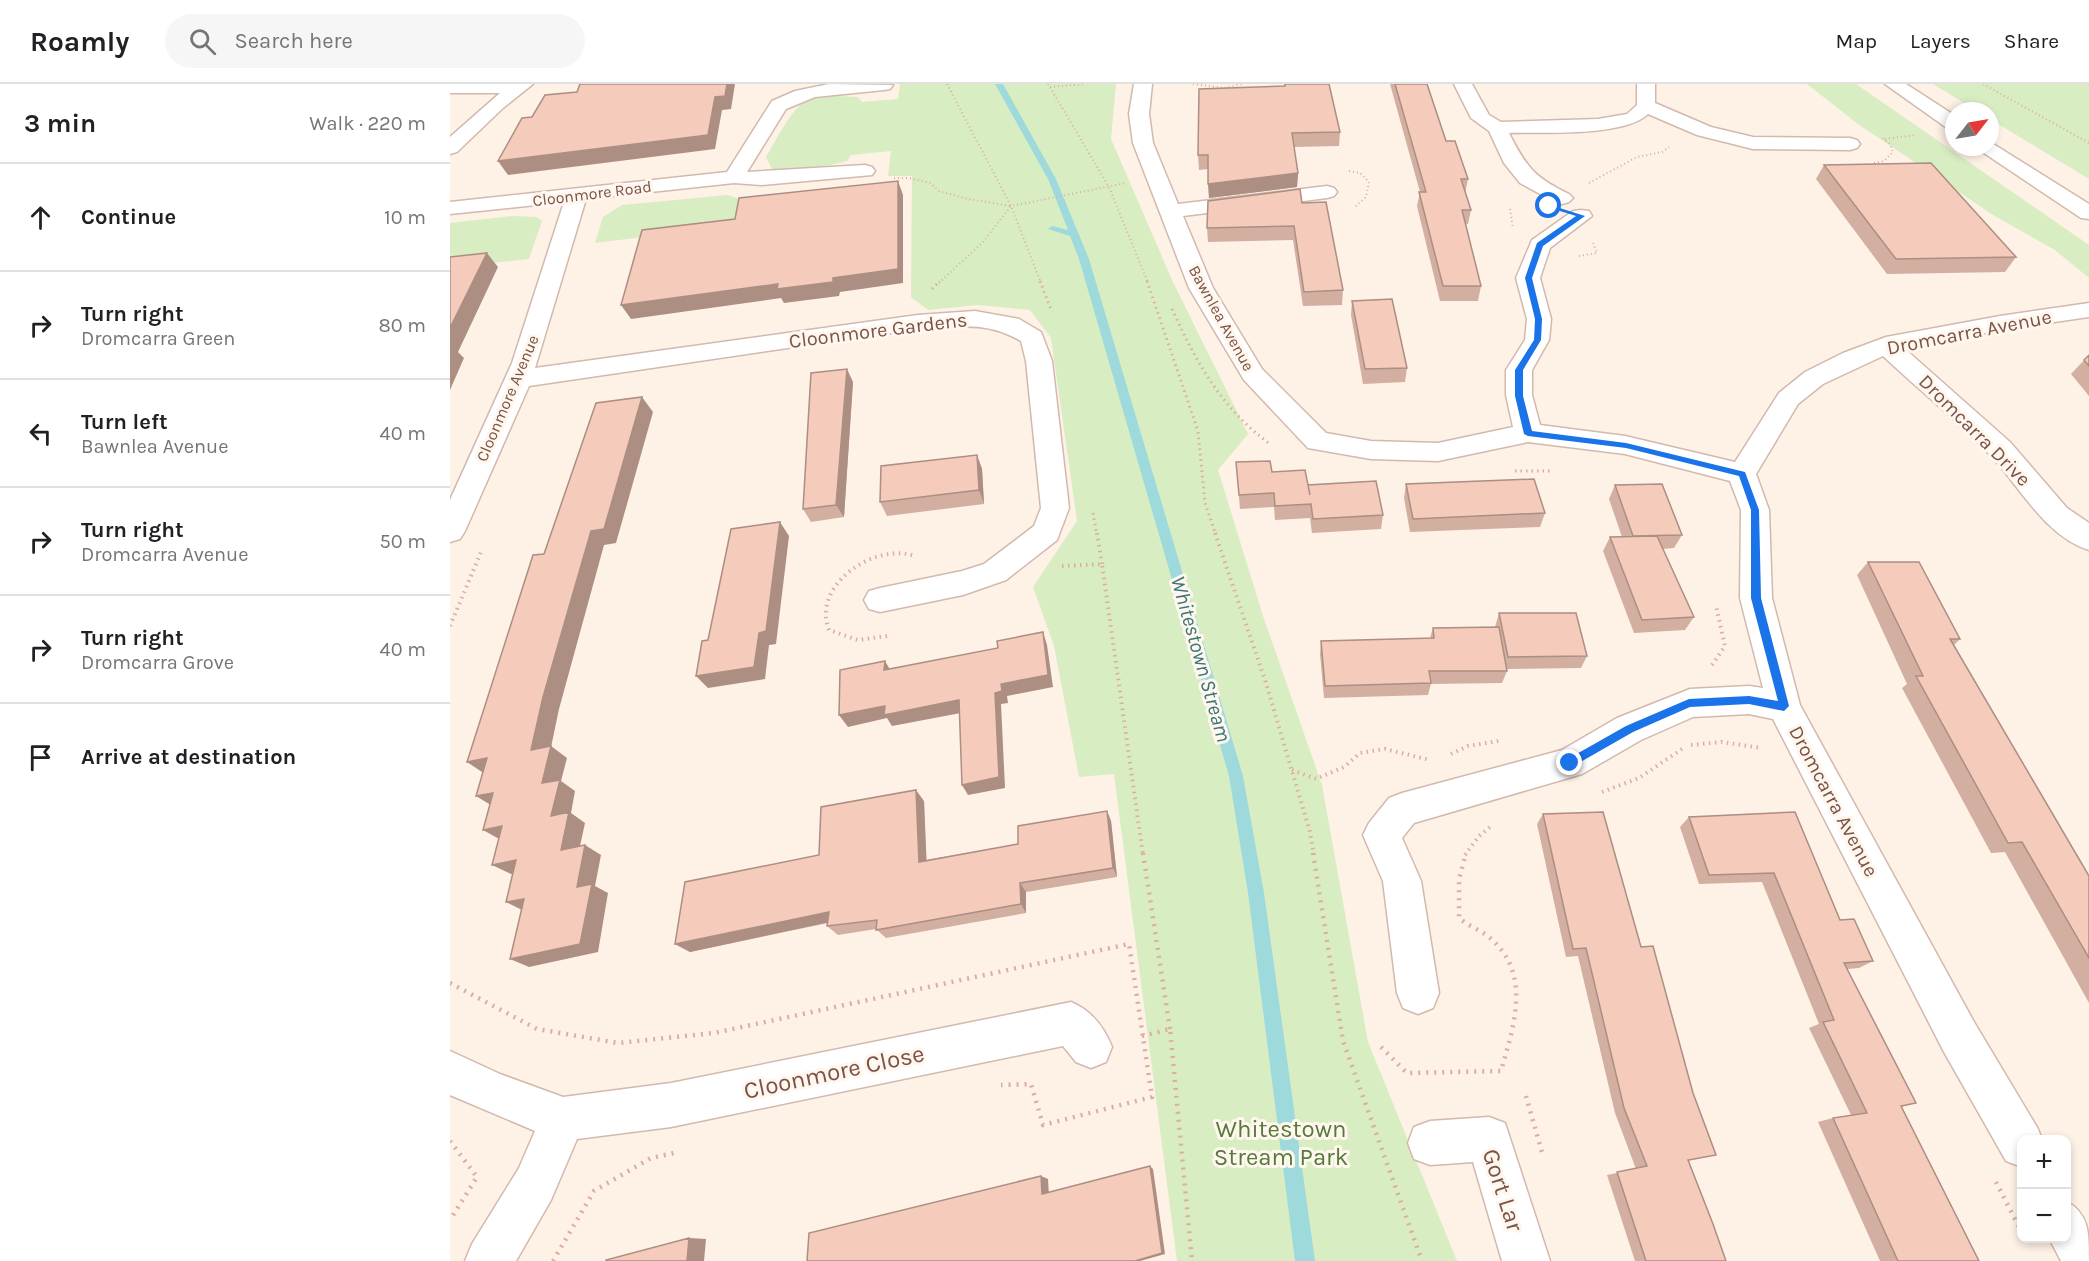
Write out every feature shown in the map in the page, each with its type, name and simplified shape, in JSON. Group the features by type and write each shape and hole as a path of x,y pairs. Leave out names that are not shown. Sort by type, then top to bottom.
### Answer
{"street":[{"name":"Bawnlea Avenue","path":"1143,84 1139,114 1143,143 1201,288 1253,374 1318,441 1371,450 1438,452 1528,434 1626,445 1742,474"},
{"path":"1463,84 1481,118 1497,128 1518,172 1538,188 1562,198"},
{"path":"1497,128 1598,125 1633,118 1646,106 1646,84"},
{"path":"1894,84 1945,118"},
{"path":"450,87 522,85"},
{"path":"450,148 496,104 522,85"},
{"path":"734,177 779,105 787,99 801,94 884,85"},
{"path":"1646,106 1704,131 1753,143 1850,144"},
{"path":"1999,154 2089,213"},
{"name":"Cloonmore Road","path":"450,208 734,177 761,179 865,171"},
{"path":"1169,211 1327,192"},
{"name":"Cloonmore Avenue","path":"450,531 519,379 534,336 568,217 578,194"},
{"path":"1528,434 1519,396 1519,370 1537,340 1539,319 1528,278 1540,245 1581,216"},
{"name":"Dromcarra Avenue","path":"2017,1137 1959,1038 1784,706 1756,598 1755,510 1742,474 1767,437 1788,399 1814,378 1886,345 2000,323 2089,310"},
{"name":"Cloonmore Gardens","path":"519,379 918,322 975,318 1010,324 1032,337 1039,361 1055,508 1047,532 995,572 963,583 880,600"},
{"name":"Dromcarra Drive","path":"1886,345 2000,449 2057,515 2089,539"},
{"path":"1418,993 1402,881 1382,836 1402,810 1570,763 1629,729 1689,703 1749,700 1784,706"},
{"name":"Cloonmore Close","path":"563,1119 671,1105 1071,1023 1091,1047"},
{"path":"450,1073 493,1093 563,1119 536,1184 489,1261"},
{"name":"Gort Lar","path":"1430,1143 1490,1139 1526,1261"},
{"path":"2071,1231 2088,1261"}],"path":[{"path":"947,84 1011,206"},
{"path":"1085,84 1049,86 1109,187 1149,286 1198,431 1205,503 1266,683 1310,832 1343,1041 1422,1261"},
{"path":"1193,84 1209,88 1232,88 1242,84"},
{"path":"1983,84 2089,143"},
{"path":"1884,139 1922,135"},
{"path":"1340,169 1360,173 1369,182 1369,192 1363,204 1347,210"},
{"path":"1125,174 1127,183"},
{"path":"890,178 909,178 930,183 939,191 968,199 1011,206 1078,193"},
{"path":"925,294 983,242 1011,206"},
{"path":"1510,209 1512,237"},
{"path":"1574,257 1597,253 1581,216"},
{"path":"1171,307 1208,383 1250,431 1278,449"},
{"path":"1509,471 1555,471"},
{"path":"450,626 483,548"},
{"path":"896,633 870,642 848,641 830,630 824,615 827,600 838,583 853,570 869,561 898,552 921,558"},
{"path":"1057,567 1102,564 1126,744 1170,1029 1192,1261"},
{"path":"1710,668 1725,646 1716,613 1716,604"},
{"path":"1443,756 1468,746 1501,741"},
{"path":"1595,795 1639,778 1688,745 1722,742 1758,746 1765,751"},
{"path":"1292,770 1316,778 1344,767 1360,753 1386,749 1428,760 1436,759"},
{"path":"1381,1047 1407,1073 1501,1071 1516,1011 1518,988 1513,963 1490,938 1466,925 1459,918 1458,907 1458,867 1479,835 1496,822"},
{"path":"1142,1036 1170,1029"},
{"path":"450,1141 477,1177 450,1220"},
{"path":"1994,1179 2017,1223"}],"green space":[{"name":"Whitestown Stream Park","path":"900,84 1116,84 1111,139 1173,282 1248,434 1218,470 1263,616 1322,785 1368,1042 1457,1261 1177,1261 1114,774 1079,777 1054,646 1033,587 1077,521 1051,338 1030,310 978,305 928,310 911,297 912,176 888,176 891,151 851,155 847,161 800,168 772,169 766,157 789,119 805,102 831,96 858,97 862,102 898,99"},
{"path":"1807,84 1856,84 1945,145 1945,156 1960,156 2089,245 2089,278 2055,250 1993,215 1858,124"},
{"path":"1933,84 2089,84 2089,179 1999,124 1999,102 1962,102"},
{"path":"727,195 740,199 733,226 595,243 603,217 622,205"},
{"path":"513,216 536,217 542,221 529,259 450,267 450,223"}],"building":[{"path":"580,84 727,84 725,96 715,97 708,135 498,161 522,118 532,117 545,95 577,92"},
{"path":"1285,84 1329,84 1340,132 1292,133 1298,173 1208,184 1208,155 1198,155 1199,89 1285,86"},
{"path":"1395,84 1427,84 1446,141 1455,141 1468,179 1461,179 1471,210 1462,210 1481,286 1443,286 1419,192 1426,192"},
{"path":"1931,163 2016,257 1896,259 1824,165"},
{"path":"898,181 898,269 833,278 833,282 777,289 778,284 621,305 642,230 735,219 739,198"},
{"path":"1300,189 1302,203 1326,202 1343,290 1304,292 1294,226 1207,228 1208,201"},
{"path":"487,253 450,328 450,257"},
{"path":"1392,299 1407,368 1365,369 1352,301"},
{"path":"2089,355 2089,366 2084,360"},
{"path":"847,369 836,505 803,509 811,373"},
{"path":"642,397 604,529 591,531 543,697 531,750 551,746 542,783 560,780 551,816 569,812 561,850 585,845 577,887 592,884 580,944 510,959 524,899 506,902 516,860 492,865 502,826 483,830 493,793 476,796 487,758 467,762 533,555 544,554 596,403"},
{"path":"977,455 979,490 880,502 881,466"},
{"path":"1270,461 1272,472 1305,470 1308,485 1376,481 1383,515 1313,519 1311,504 1275,506 1274,493 1239,495 1236,462"},
{"path":"1534,479 1545,513 1413,519 1406,484"},
{"path":"1662,484 1682,535 1633,536 1615,485"},
{"path":"780,522 766,631 759,633 754,667 696,676 702,641 708,640 731,529"},
{"path":"1657,536 1694,617 1642,620 1610,537"},
{"path":"1868,562 1919,562 1960,639 1950,639 2089,876 2089,958 2022,842 2008,843 1916,676 1923,676"},
{"path":"1499,613 1576,613 1587,656 1508,657"},
{"path":"1499,627 1507,671 1429,671 1431,683 1325,686 1321,641 1434,638 1433,628"},
{"path":"1043,632 1048,675 1001,684 1002,691 995,693 999,777 962,785 959,700 884,715 885,706 839,715 840,670 885,661 884,670 998,648 997,641"},
{"path":"916,790 919,862 1018,844 1018,826 1107,811 1113,868 1020,883 1021,904 876,930 877,920 827,926 829,912 675,944 685,882 819,855 821,807"},
{"path":"1603,812 1641,947 1653,946 1693,1093 1716,1155 1688,1160 1726,1261 1646,1261 1617,1172 1647,1166 1624,1108 1586,948 1573,949 1543,814"},
{"path":"1795,812 1840,920 1854,919 1873,961 1844,963 1916,1103 1901,1106 1979,1261 1898,1261 1833,1118 1867,1113 1823,1022 1834,1020 1774,873 1709,875 1689,817"},
{"path":"1150,1166 1162,1253 1135,1261 807,1261 809,1233 1041,1176 1042,1194"},
{"path":"689,1238 687,1261 606,1261 606,1260"}],"waterway":[{"name":"Whitestown Stream","path":"999,84 1052,179 1074,234"},
{"path":"1052,229 1074,234"},
{"name":"Whitestown Stream","path":"1074,234 1084,259 1236,776 1256,893 1305,1261"}],"route":[{"path":"1549,206 1581,216 1540,245 1528,278 1539,319 1537,340 1519,370 1519,396 1528,434 1626,445 1742,474 1755,510 1756,598 1784,706 1749,700 1709,700 1689,703 1629,729 1570,763"}]}
